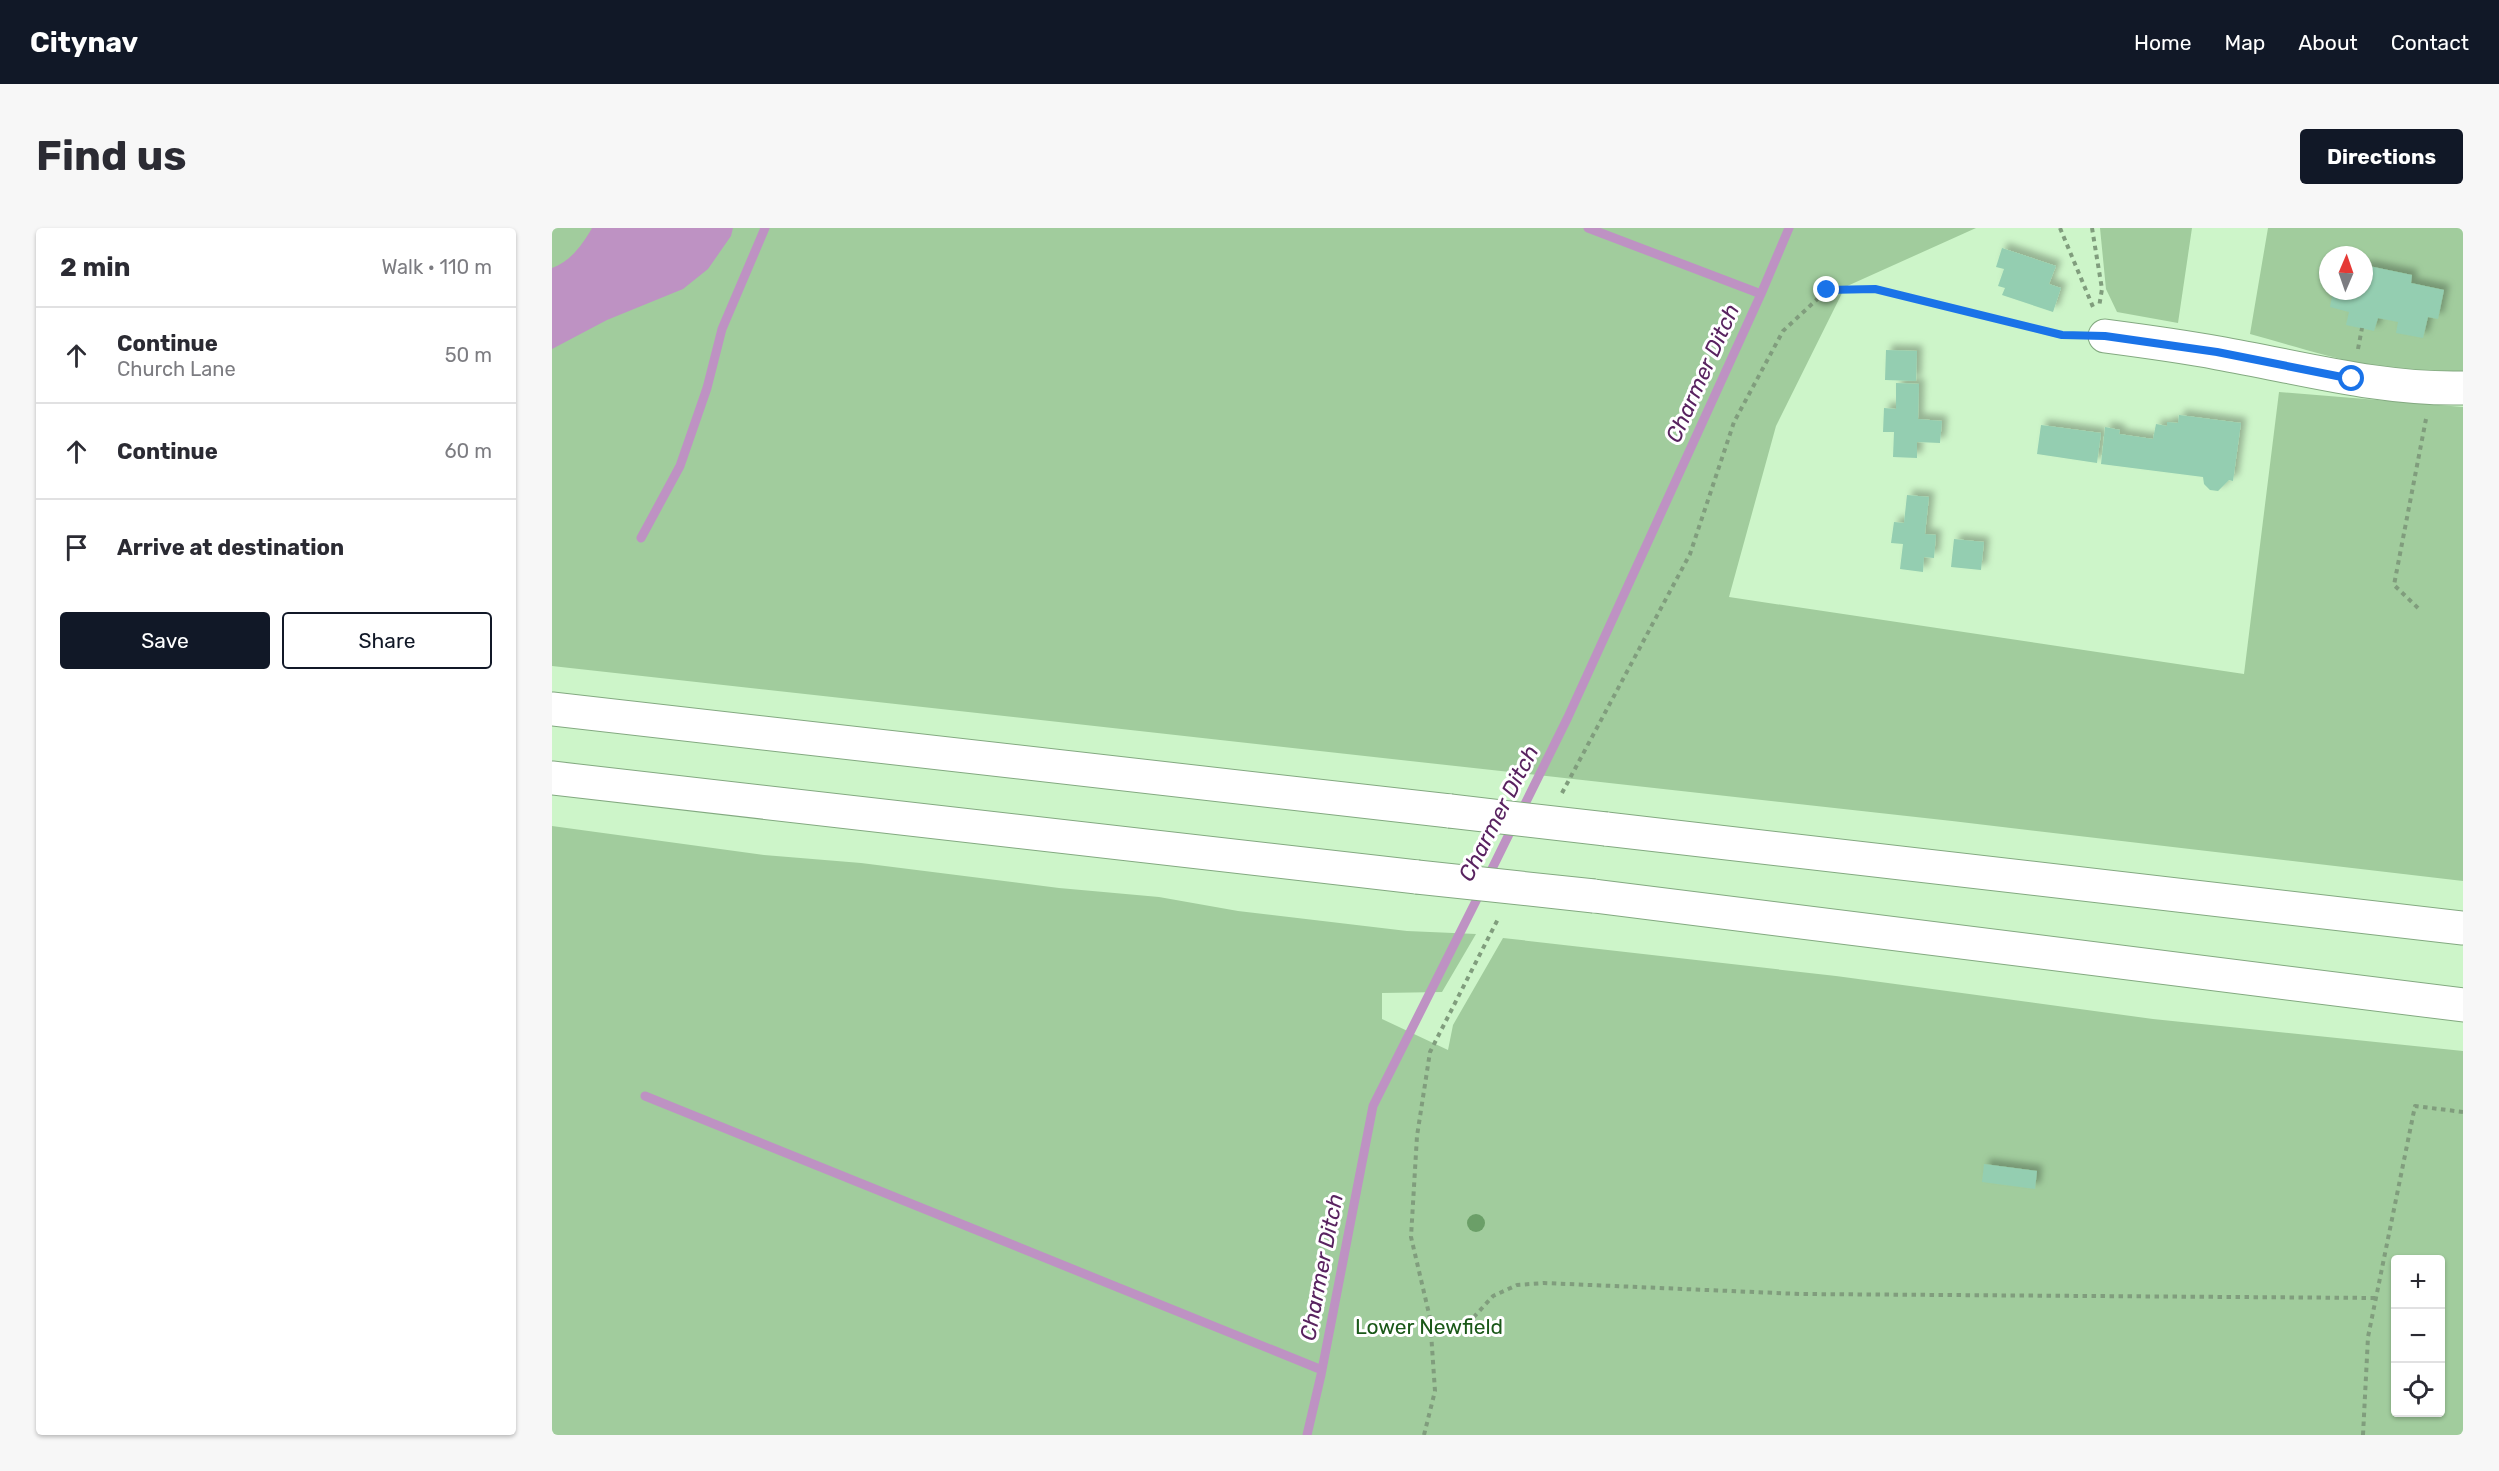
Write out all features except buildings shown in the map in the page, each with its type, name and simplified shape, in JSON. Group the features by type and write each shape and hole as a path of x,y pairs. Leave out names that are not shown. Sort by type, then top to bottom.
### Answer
{"main road":[{"path":"2105,336 2217,352 2352,379 2447,388"},
{"path":"552,709 2463,928"},
{"path":"552,778 1594,896 2463,1005"}],"path":[{"path":"2060,228 2097,317 2102,289 2092,228"},
{"path":"1583,750 1690,554 1734,422 1783,331 1827,290 1875,289 2062,335 2105,336"},
{"path":"2418,608 2394,585 2447,388"},
{"path":"1424,1435 1435,1391 1430,1318 1411,1237 1417,1136 1430,1052 1489,936"},
{"path":"2363,1435 2368,1337 2415,1106 2463,1112"},
{"path":"1431,1334 1473,1318 1493,1296 1517,1286 1544,1283 1800,1294 2376,1298"}],"green space":[{"path":"552,228 1976,228 1845,287 1776,426 1729,597 2244,674 2279,392 2463,407 2463,881 1952,821 552,666"},
{"path":"2100,228 2192,228 2178,323 2117,312 2106,289"},
{"path":"2268,228 2463,228 2463,374 2409,372 2329,356 2250,334"},
{"name":"Lower Newfield","path":"552,826 764,855 861,863 1059,888 1159,897 1238,911 1407,931 1476,934 1442,992 1382,993 1382,1019 1448,1050 1453,1025 1503,938 1836,976 2153,1019 2463,1051 2463,1435 552,1435"}],"shaded area":[{"path":"592,228 733,228 731,236 708,269 683,289 607,320 552,349 552,268 575,252"}],"waterway":[{"path":"641,538 680,466 707,388 722,329 765,228"},
{"path":"1588,228 1761,294"},
{"name":"Charmer Ditch","path":"1521,812 1568,717 1789,228"},
{"name":"Charmer Ditch","path":"1487,879 1514,824"},
{"name":"Charmer Ditch","path":"1307,1435 1321,1375 1373,1106 1481,891"},
{"path":"645,1096 1322,1370"}],"route":[{"path":"1827,290 1875,289 2062,335 2105,336 2217,352 2352,379"}]}
